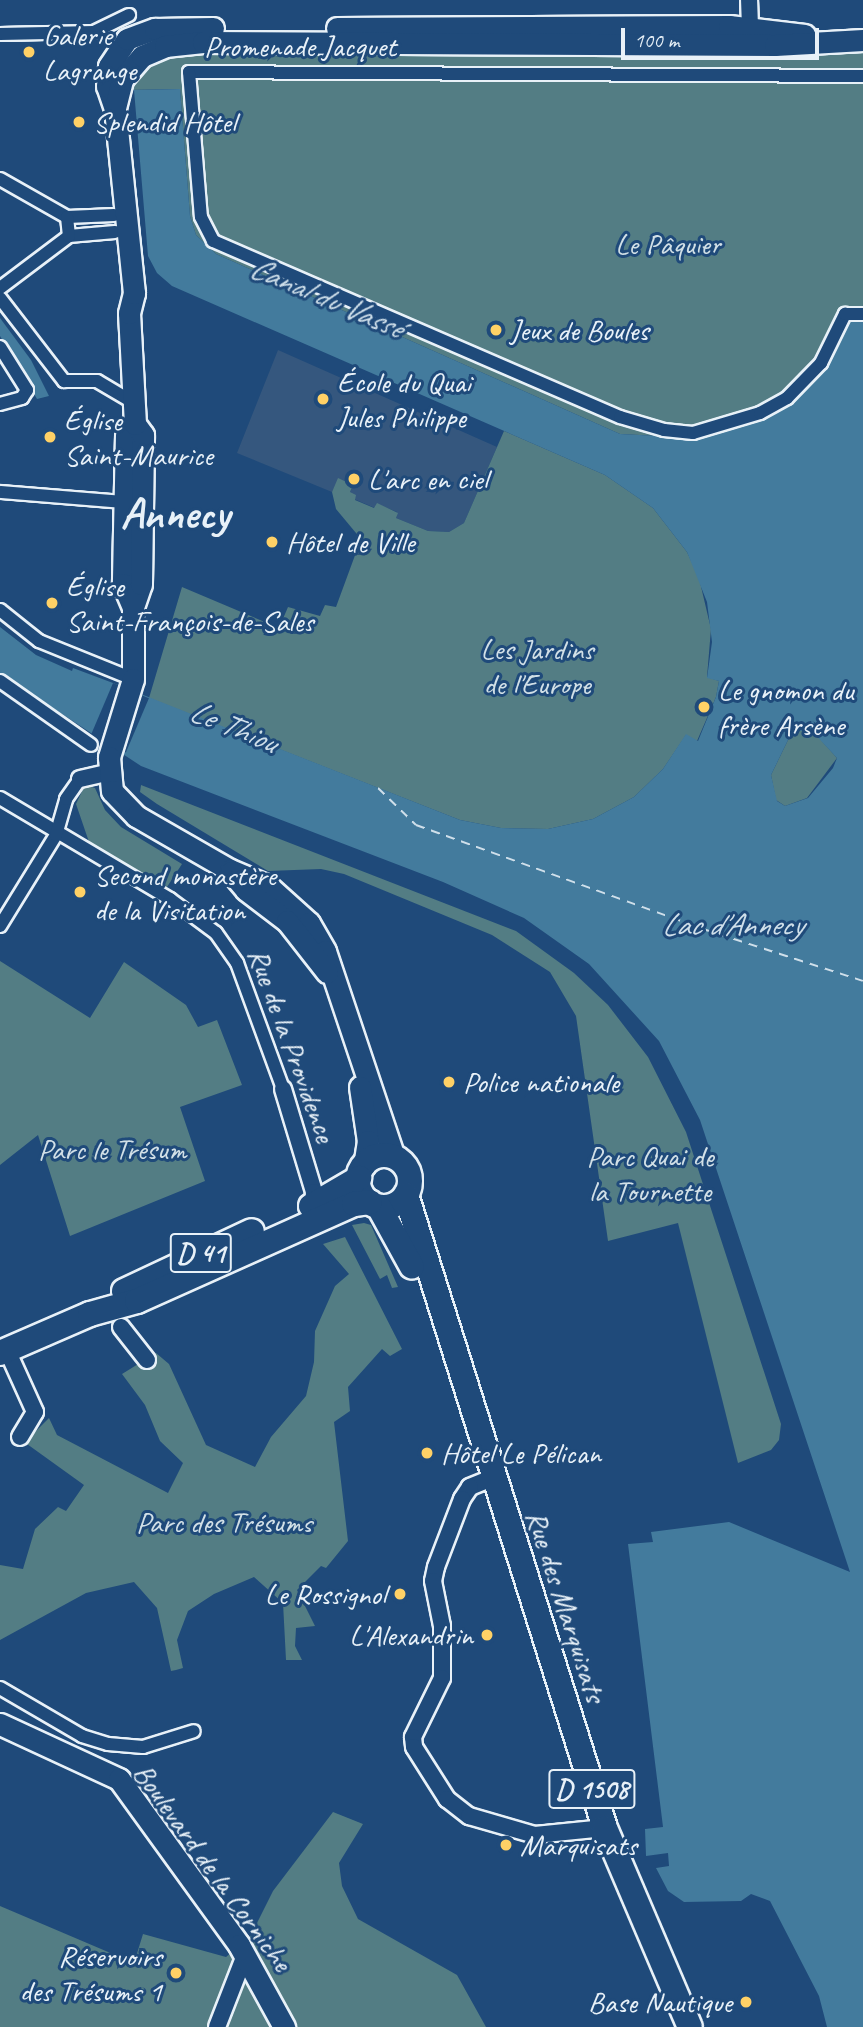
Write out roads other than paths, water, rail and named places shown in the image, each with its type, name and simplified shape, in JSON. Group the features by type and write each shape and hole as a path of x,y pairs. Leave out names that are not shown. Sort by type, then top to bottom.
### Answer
{"main road":[{"path":"356,1054 368,1141 361,1172 361,1192 374,1204 395,1205 406,1195 408,1172 394,1157 330,975 287,921 246,890 230,870 127,810 112,791 107,773 101,746 132,685 133,607 141,584 143,435 134,414 129,313 134,293 115,108 106,79 114,54 135,34 155,29 750,27 827,39 863,40"},
{"path":"115,108 122,79 131,65 148,52 177,44 775,45 827,39"},
{"path":"118,155 112,184 120,294 129,313"},
{"path":"133,607 123,584 126,435 134,414"},
{"path":"361,1172 377,1157 394,1157"},
{"name":"D 41","path":"3,1352 90,1314 162,1270 317,1204 361,1172"},
{"name":"Rue des Marquisats","path":"406,1195 487,1480"},
{"name":"D 41","path":"90,1314 137,1301 294,1231 374,1204"},
{"name":"Rue des Marquisats","path":"374,1204 399,1237 422,1292 487,1480 599,1829 677,2027"},
{"name":"Boulevard de la Corniche","path":"0,1724 119,1779 244,1955 284,2027"},
{"name":"Rue des Marquisats","path":"599,1829 690,2027"}],"street":[{"path":"675,43 743,36 750,27 749,0"},
{"path":"0,34 94,32 129,15"},
{"name":"Promenade Jacquet","path":"863,76 189,72 201,217 213,241 620,417 664,430 693,433 760,413 787,398 821,363 845,314 863,314"},
{"path":"0,179 67,217 115,224"},
{"path":"67,217 69,236"},
{"path":"0,288 69,236 115,224"},
{"path":"0,298 64,381 97,381 134,414"},
{"path":"0,347 27,390 22,398 0,404"},
{"path":"0,492 124,502"},
{"path":"0,610 38,641 132,685"},
{"path":"0,681 101,746"},
{"path":"0,926 56,835 66,799 80,779 107,773"},
{"name":"Rue de la Providence","path":"0,798 56,835 170,899 203,921 229,948 283,1089 317,1204"},
{"path":"294,1231 317,1204"},
{"path":"121,1327 147,1360"},
{"path":"3,1352 35,1412 20,1437"},
{"path":"487,1480 462,1500 436,1567 434,1593 442,1626 442,1678 413,1737 414,1747 447,1799 469,1816 535,1835 599,1829"},
{"path":"0,1688 82,1736 108,1744 144,1747 194,1731"},
{"path":"217,2027 244,1955"}],"water":[{"name":"Lac d'Annecy","path":"180,89 190,216 196,235 216,254 620,434 697,438 763,419 808,387 826,367 850,321 863,321 863,2027 827,2027 819,1996 770,1901 751,1894 741,1901 684,1902 668,1891 656,1868 669,1866 668,1853 646,1856 645,1829 663,1827 628,1544 653,1542 651,1532 729,1522 850,1572 700,1120 659,1041 589,964 524,918 443,882 141,766 0,673 0,627 36,655 72,671 73,668 113,683 460,820 501,828 548,829 593,819 634,797 663,769 686,734 698,741 716,697 719,681 707,678 712,642 707,602 687,552 653,508 605,475 172,286 157,273 148,256 134,90","holes":["811,730 837,758 833,768 808,798 785,806 777,801 771,775 788,740 798,731"]},
{"path":"0,318 31,360 49,396 37,399 0,336"}],"place":[{"name":"Galerie Lagrange","path":"29,52"},
{"name":"Splendid Hôtel","path":"79,122"},
{"name":"Jeux de Boules","path":"496,330"},
{"name":"École du Quai Jules Philippe","path":"323,399"},
{"name":"Église Saint-Maurice","path":"50,437"},
{"name":"L'arc en ciel","path":"354,479"},
{"name":"Hôtel de Ville","path":"272,542"},
{"name":"Église Saint-François-de-Sales","path":"52,603"},
{"name":"Le gnomon du frère Arsène","path":"704,707"},
{"name":"Second monastère de la Visitation","path":"80,892"},
{"name":"Police nationale","path":"449,1082"},
{"name":"Hôtel Le Pélican","path":"427,1453"},
{"name":"Le Rossignol","path":"400,1594"},
{"name":"L'Alexandrin","path":"487,1635"},
{"name":"Marquisats","path":"506,1845"},
{"name":"Réservoirs des Trésums 1","path":"176,1973"},
{"name":"Base Nautique","path":"746,2002"}],"district":[{"name":"Annecy","path":"175,514"}],"park label":[{"name":"Le Pâquier","path":"668,244"},
{"name":"Les Jardins de l'Europe","path":"537,666"},
{"name":"Parc le Trésum","path":"112,1149"},
{"name":"Parc Quai de la Tournette","path":"650,1173"},
{"name":"Parc des Trésums","path":"224,1522"}],"water label":[{"name":"Canal du Vassé","path":"326,298"},
{"name":"Le Thiou","path":"233,727"}]}
